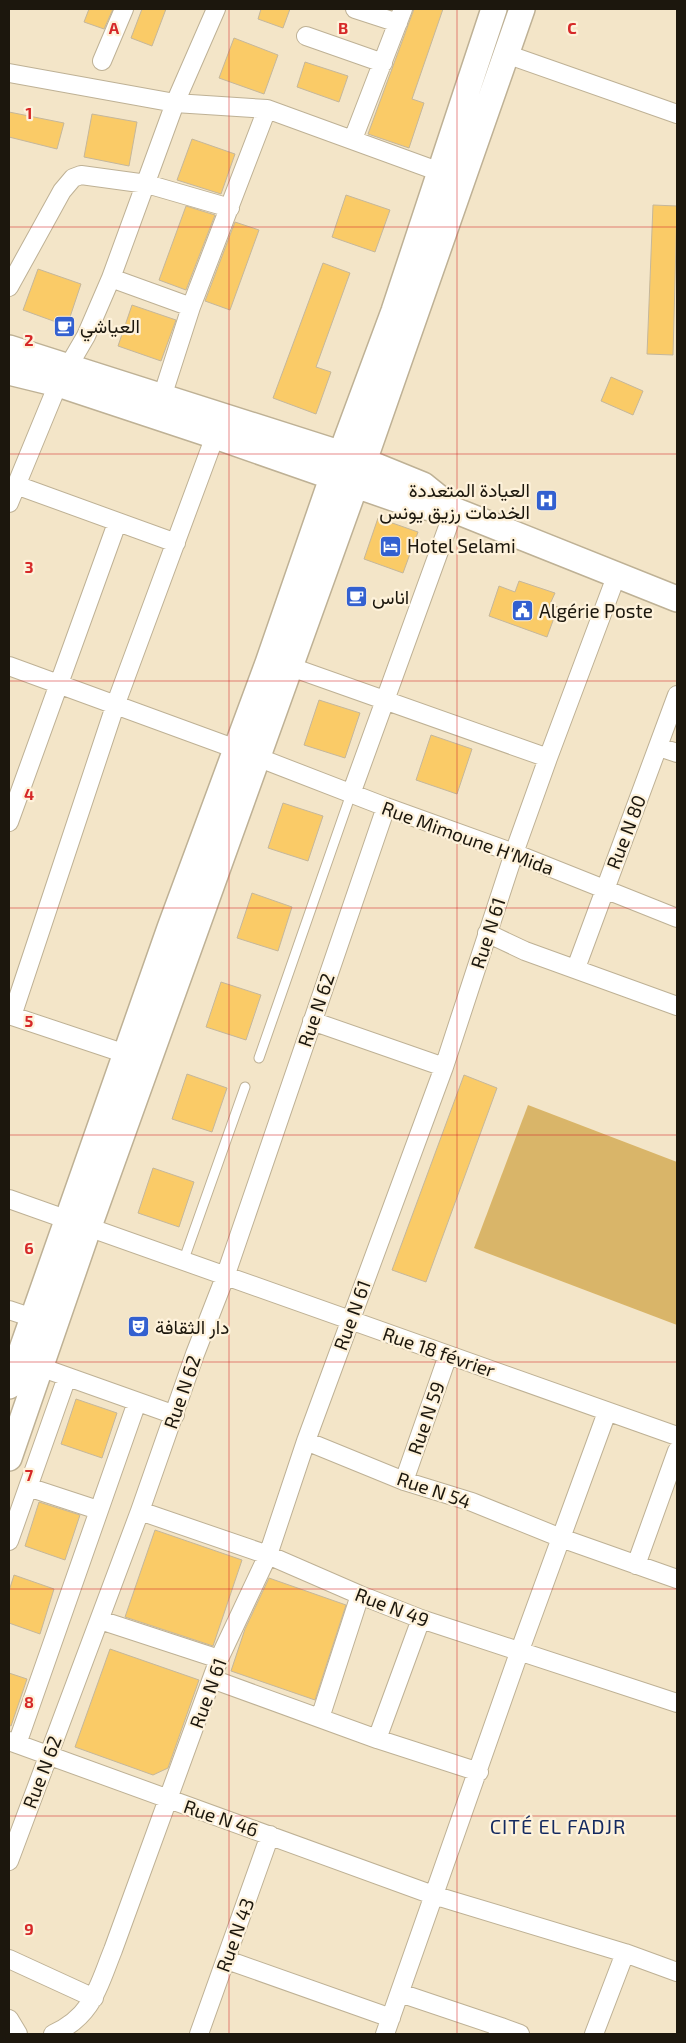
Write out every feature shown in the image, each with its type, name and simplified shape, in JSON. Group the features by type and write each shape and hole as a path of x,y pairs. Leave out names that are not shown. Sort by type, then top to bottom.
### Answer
{"main road":[{"path":"9,1386 33,1318 78,1225 353,458 451,176 494,9"},
{"path":"451,176 506,54 514,11"},
{"path":"9,348 63,375 215,436 416,506 454,510 677,598"},
{"path":"9,372 63,375 162,397 353,458 423,485 454,510"},
{"path":"9,1458 40,1367 126,1054 247,753 291,666 343,482"}],"street":[{"path":"102,61 124,9"},
{"path":"9,503 63,375 86,336 111,278 147,184 175,103 216,9"},
{"path":"353,139 400,16 355,9"},
{"path":"306,36 383,63"},
{"path":"506,54 677,114"},
{"path":"9,74 175,103 267,110 353,139 451,176"},
{"path":"162,397 191,308 267,110"},
{"path":"9,287 62,191 73,178 89,175 147,184 230,208"},
{"path":"111,278 191,308"},
{"path":"126,1054 10,1015 115,706 215,436"},
{"path":"16,484 117,523 176,543"},
{"path":"351,794 454,510"},
{"path":"9,822 117,523"},
{"name":"Rue N 61","path":"54,2034 83,2015 94,1998 219,1659 268,1555 306,1441 444,1067 514,853 617,574"},
{"name":"Rue Mimoune H'Mida","path":"9,666 514,853 677,918"},
{"path":"291,666 548,758"},
{"name":"Rue N 80","path":"576,968 677,695"},
{"path":"659,746 677,753"},
{"name":"Rue N 62","path":"9,1861 140,1512 195,1354 226,1277 386,807"},
{"path":"487,933 525,951 677,1006"},
{"path":"312,1021 444,1067"},
{"name":"Rue 18 février","path":"9,1199 677,1436"},
{"path":"9,1310 33,1318"},
{"name":"Rue N 59","path":"404,1481 448,1356"},
{"path":"40,1367 175,1415"},
{"path":"9,1541 68,1377"},
{"path":"12,1744 136,1402"},
{"path":"227,1960 388,2026 433,1895 479,1772 520,1650 607,1412"},
{"name":"Rue N 54","path":"306,1441 404,1481 472,1502 561,1538 677,1579"},
{"path":"636,1565 677,1452"},
{"path":"28,1487 98,1510"},
{"name":"Rue N 49","path":"140,1512 268,1555 421,1619 677,1703"},
{"path":"320,1718 360,1595"},
{"path":"377,1739 421,1619"},
{"path":"100,1620 219,1659"},
{"path":"212,1679 377,1739 479,1772"},
{"name":"Rue N 46","path":"12,1744 49,1755 168,1800 433,1895 624,1953 677,1972"},
{"name":"Rue N 43","path":"199,2034 227,1960 270,1835"},
{"path":"594,2034 624,1953"},
{"path":"9,1959 94,1998"},
{"path":"400,1993 500,2031 520,2034"},
{"path":"9,2019 18,2034"}],"lane":[{"path":"259,1058 351,794"},
{"path":"183,1262 245,1087"}],"shaded area":[{"path":"528,1105 677,1162 677,1325 474,1248"}],"building":[{"path":"89,9 113,9 104,29 84,22"},
{"path":"142,9 166,9 152,46 131,38"},
{"path":"261,9 290,9 283,28 258,19"},
{"path":"414,9 443,9 412,99 424,103 409,148 368,134"},
{"path":"234,38 278,55 264,94 219,78"},
{"path":"305,62 348,76 339,102 297,87"},
{"path":"9,112 64,123 57,149 9,137"},
{"path":"92,114 137,122 129,166 84,157"},
{"path":"192,139 235,154 221,194 177,180"},
{"path":"346,195 390,210 375,252 332,237"},
{"path":"653,205 677,206 673,355 647,354"},
{"path":"186,206 215,215 186,290 159,280"},
{"path":"235,222 259,230 230,310 205,301"},
{"path":"323,263 350,273 316,367 331,372 316,414 273,398"},
{"path":"38,269 81,284 67,326 23,310"},
{"path":"132,305 176,320 161,361 118,346"},
{"path":"611,377 643,391 633,415 601,401"},
{"name":"Hotel Selami","path":"378,518 418,532 403,573 364,559"},
{"name":"Algérie Poste","path":"519,581 555,593 550,604 558,607 547,637 489,616 499,586 515,592"},
{"path":"319,700 360,713 345,758 304,745"},
{"path":"431,735 472,749 457,794 416,780"},
{"path":"283,803 323,816 308,861 268,848"},
{"path":"252,893 292,907 278,951 237,938"},
{"path":"221,982 261,995 246,1040 206,1027"},
{"path":"187,1074 227,1088 212,1132 172,1119"},
{"path":"464,1075 497,1088 426,1282 392,1270"},
{"path":"153,1168 194,1182 179,1227 138,1213"},
{"path":"76,1399 117,1413 102,1458 61,1444"},
{"path":"39,1502 80,1515 65,1560 25,1546"},
{"path":"155,1530 242,1560 213,1646 125,1617"},
{"path":"14,1575 54,1589 40,1634 9,1623 9,1591"},
{"path":"269,1578 346,1605 315,1700 231,1671 245,1629"},
{"path":"110,1649 199,1680 168,1768 153,1775 75,1747"},
{"path":"9,1673 27,1679 11,1726 9,1725"}],"place":[{"name":"العياشي","path":"64,326"},
{"name":"العيادة المتعددة الخدمات رزيق يونس","path":"546,501"},
{"name":"Hotel Selami","path":"391,546"},
{"name":"اناس","path":"356,597"},
{"name":"Algérie Poste","path":"523,611"},
{"name":"دار الثقافة","path":"139,1327"}],"district":[{"name":"CITÉ EL FADJR","path":"558,1827"}]}
